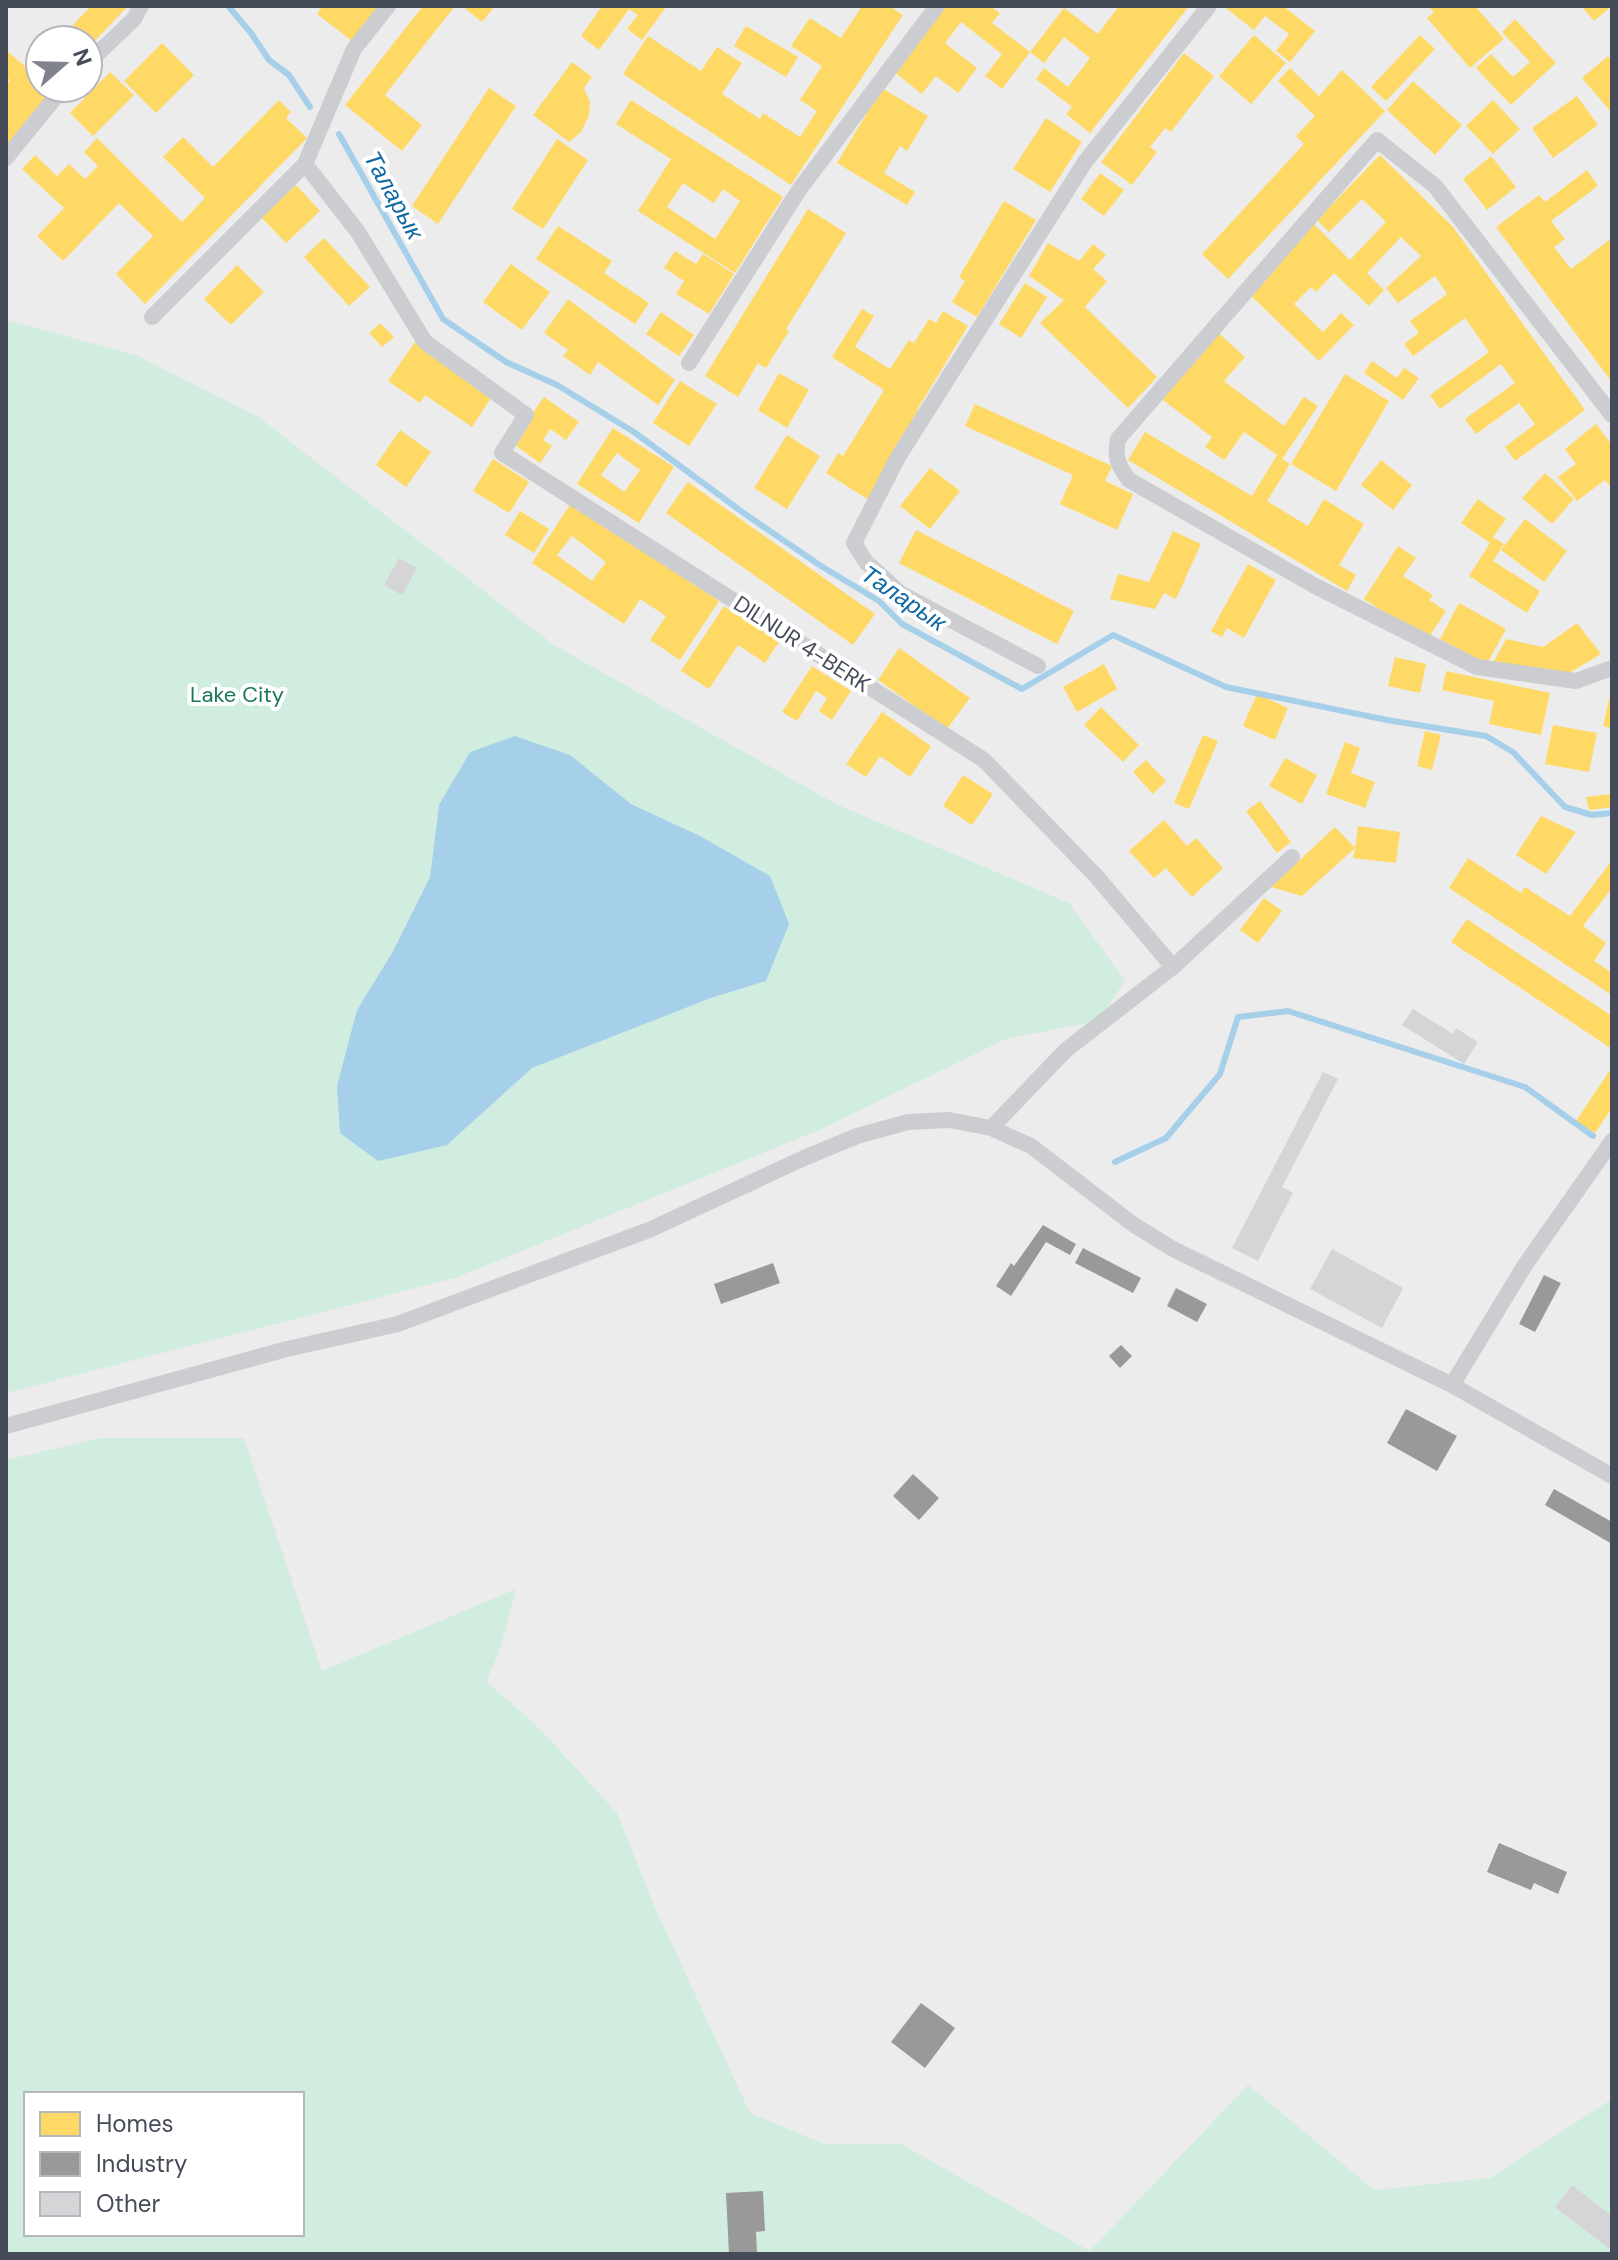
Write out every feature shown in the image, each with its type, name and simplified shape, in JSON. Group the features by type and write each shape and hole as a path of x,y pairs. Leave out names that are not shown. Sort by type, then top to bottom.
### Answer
{"street":[{"path":"104,48 134,19 141,6"},
{"path":"152,317 305,164 354,49 388,6"},
{"path":"689,363 799,190 937,6"},
{"path":"1038,666 900,593 866,562 854,543 898,457 1085,162 1209,6"},
{"path":"6,158 50,104"},
{"path":"1612,415 1435,186 1377,140 1118,439 1116,450 1117,463 1129,480 1315,586 1477,667 1576,681 1612,668"},
{"name":"DILNUR 4-BERK","path":"305,164 358,232 425,342 526,415 502,453 984,760 1097,877 1173,967"},
{"path":"991,1128 1066,1050 1173,967 1292,857"},
{"path":"6,1426 287,1349 398,1324 649,1230 857,1136 908,1122 949,1120 991,1128 1031,1146 1125,1219 1173,1249 1452,1385 1612,1476"},
{"path":"1452,1385 1525,1265 1612,1141"}],"green space":[{"name":"Lake City","path":"6,320 136,355 257,416 554,645 838,805 1069,903 1125,981 1098,1021 1006,1039 817,1131 455,1278 6,1393","holes":["515,736 570,755 631,804 698,835 766,981 711,998 532,1068 447,1145 357,1010 392,953 430,877 439,805 470,752"]},
{"path":"100,1438 244,1438 322,1671 516,1589 499,1653 486,1681 541,1730 617,1813 653,1903 750,2113 824,2144 901,2144 1090,2251 1248,2085 1374,2190 1490,2178 1612,2099 1612,2254 6,2254 6,1460"}],"water":[{"path":"515,736 570,755 631,804 698,835 770,876 789,924 766,981 711,998 532,1068 447,1145 378,1161 340,1133 337,1086 357,1010 392,953 430,877 439,805 470,752"}],"building: Homes":[{"path":"91,6 128,6 104,31 104,24 74,24"},
{"path":"323,6 386,6 356,44 317,14"},
{"path":"423,6 455,6 385,95 422,125 402,151 345,105"},
{"path":"462,6 495,6 482,22"},
{"path":"602,6 667,6 642,40 627,29 638,15 629,9 599,50 581,36"},
{"path":"862,6 889,6 903,15 791,185 623,74 648,36 701,71 717,47 742,63 722,94 760,119 763,113 800,137 817,111 800,100 822,66 791,46 810,18 841,38"},
{"path":"945,6 990,6 1000,13 992,23 1030,52 1002,89 985,76 1002,54 961,22 945,43 977,68 958,93 936,76 922,94 894,72"},
{"path":"1119,6 1189,6 1090,133 1066,114 1072,107 1036,79 1044,68 1068,87 1090,58 1064,37 1044,63 1030,52 1064,8 1098,34"},
{"path":"1223,6 1283,6 1315,31 1290,62 1276,51 1289,34 1265,16 1254,30"},
{"path":"1428,6 1475,6 1504,39 1470,68 1427,18 1434,12"},
{"path":"1581,6 1612,6 1594,21"},
{"path":"1515,19 1556,63 1511,105 1476,68 1491,54 1513,77 1530,62 1502,32"},
{"path":"746,26 798,57 786,77 734,46"},
{"path":"1254,35 1286,63 1251,104 1219,76"},
{"path":"1420,35 1435,49 1386,101 1371,87"},
{"path":"162,43 194,75 156,113 124,81"},
{"path":"6,50 24,65 24,104 42,104 6,147 6,85 10,80 6,77"},
{"path":"1184,53 1214,76 1171,132 1165,128 1150,147 1157,152 1132,185 1101,162"},
{"path":"1608,56 1612,61 1612,113 1582,78"},
{"path":"572,62 592,77 584,88 590,102 589,116 581,132 569,142 533,115"},
{"path":"1290,68 1319,96 1342,70 1385,111 1228,279 1202,254 1304,144 1296,136 1315,116 1278,81"},
{"path":"110,72 134,95 93,136 70,113 79,104 104,104 104,78"},
{"path":"1413,81 1462,125 1435,155 1387,110"},
{"path":"489,88 516,106 438,224 412,206"},
{"path":"882,88 928,116 907,151 900,146 884,173 915,192 907,205 837,163"},
{"path":"1577,96 1598,125 1553,158 1532,128"},
{"path":"279,100 291,112 286,118 307,138 145,304 116,274 153,236 119,203 63,261 37,236 64,208 22,169 35,155 57,176 69,164 85,179 98,166 84,152 97,138 182,222 205,198 163,157 183,137 213,167"},
{"path":"631,100 783,197 735,273 638,211 671,159 616,124","holes":["683,183 714,203 723,189 740,201 715,239 667,207"]},
{"path":"1493,100 1520,129 1493,154 1466,126"},
{"path":"1046,118 1082,142 1050,192 1013,169"},
{"path":"557,139 588,160 543,229 512,209"},
{"path":"1380,155 1453,227 1585,410 1515,461 1505,447 1535,424 1519,403 1476,434 1465,419 1515,383 1501,364 1440,409 1430,395 1489,352 1465,318 1413,356 1404,344 1419,333 1410,321 1447,294 1435,276 1398,303 1386,288 1421,256 1401,237 1367,273 1384,290 1369,306 1334,273 1316,292 1311,287 1294,304 1323,332 1341,313 1354,325 1319,361 1248,293 1314,224 1350,260 1386,222 1362,199 1329,232 1317,220"},
{"path":"1491,156 1516,187 1487,210 1463,179"},
{"path":"1587,170 1598,186 1551,221 1565,239 1554,247 1571,269 1612,238 1612,382 1496,227 1539,195 1545,202"},
{"path":"1100,173 1124,190 1104,216 1081,199"},
{"path":"296,185 320,211 286,243 261,217"},
{"path":"1004,201 1036,220 977,317 952,302 965,281 959,277"},
{"path":"808,209 846,233 786,329 789,331 766,368 758,363 738,397 705,376"},
{"path":"558,226 612,261 604,273 649,303 635,324 536,259"},
{"path":"324,238 370,287 349,306 304,257"},
{"path":"1048,243 1079,261 1093,244 1106,255 1093,269 1107,281 1085,307 1157,377 1128,408 1040,323 1064,300 1029,276"},
{"path":"675,251 696,264 703,254 734,274 709,314 676,294 684,281 664,268"},
{"path":"511,264 550,292 522,330 483,302"},
{"path":"237,265 264,292 231,325 204,299"},
{"path":"1025,283 1047,297 1021,338 999,324"},
{"path":"568,299 675,380 658,405 598,362 590,375 563,356 568,350 544,333"},
{"path":"862,309 874,316 855,347 890,369 909,340 914,343 929,319 936,323 943,311 968,326 917,410 923,414 869,500 826,473 838,453 843,456 884,390 832,357"},
{"path":"661,312 694,335 679,356 646,334"},
{"path":"380,323 394,337 382,347 369,333"},
{"path":"1215,330 1245,357 1224,381 1284,426 1304,397 1318,406 1282,459 1290,464 1267,501 1308,526 1324,499 1364,524 1339,565 1356,575 1347,591 1128,460 1145,432 1252,496 1277,455 1244,432 1224,460 1205,447 1212,437 1159,397"},
{"path":"415,342 493,395 472,427 425,395 420,403 388,381"},
{"path":"1372,361 1397,378 1404,368 1419,378 1403,400 1364,373"},
{"path":"779,373 809,390 787,428 758,410"},
{"path":"1345,374 1389,401 1336,491 1291,464"},
{"path":"680,381 717,404 689,446 653,423"},
{"path":"544,397 579,422 566,440 550,429 543,440 552,446 540,463 512,443"},
{"path":"975,404 1112,466 1105,481 1133,494 1117,530 1060,504 1073,475 965,426"},
{"path":"1596,424 1612,445 1612,489 1605,480 1577,501 1558,477 1576,464 1565,449"},
{"path":"613,428 674,467 639,523 577,484","holes":["617,453 640,470 624,492 601,475"]},
{"path":"400,430 431,452 406,487 376,465"},
{"path":"787,435 820,456 787,509 754,488"},
{"path":"493,459 529,482 509,513 473,491"},
{"path":"1381,460 1412,485 1393,510 1361,485"},
{"path":"930,468 960,491 930,529 900,506"},
{"path":"1545,473 1574,499 1552,524 1522,498"},
{"path":"688,482 875,614 853,645 666,513"},
{"path":"1478,499 1506,519 1493,537 1504,544 1493,561 1540,591 1527,613 1469,576 1490,543 1461,523"},
{"path":"571,503 719,601 680,660 650,640 666,616 640,599 624,624 532,563","holes":["572,536 606,562 592,581 557,555"]},
{"path":"520,511 549,529 534,553 505,535"},
{"path":"1525,519 1567,551 1544,582 1501,550"},
{"path":"916,530 1074,611 1057,644 899,563"},
{"path":"1173,531 1201,544 1176,599 1164,593 1155,609 1110,599 1118,574 1149,582"},
{"path":"1398,546 1416,558 1403,576 1433,595 1429,600 1446,611 1427,640 1364,599"},
{"path":"1248,564 1276,580 1244,638 1227,628 1222,637 1211,631"},
{"path":"1459,603 1506,629 1487,664 1440,639"},
{"path":"724,606 779,642 765,663 738,645 709,689 681,671"},
{"path":"1577,623 1601,654 1564,676 1493,663 1506,639 1543,647"},
{"path":"899,648 970,698 947,729 878,680"},
{"path":"1395,657 1426,664 1420,693 1388,686"},
{"path":"1104,664 1117,689 1077,712 1063,687"},
{"path":"812,666 851,691 832,720 819,711 827,698 816,691 797,721 782,712"},
{"path":"1446,671 1550,693 1541,735 1489,724 1494,701 1442,690"},
{"path":"1612,691 1612,728 1603,726"},
{"path":"1257,694 1288,708 1275,740 1243,726"},
{"path":"1101,707 1139,745 1123,762 1084,725"},
{"path":"882,712 931,746 910,777 880,756 866,777 846,764"},
{"path":"1553,725 1597,733 1589,772 1545,764"},
{"path":"1425,731 1441,735 1432,770 1417,766"},
{"path":"1203,735 1218,741 1189,809 1174,803"},
{"path":"1345,742 1360,748 1351,773 1375,782 1365,808 1326,794"},
{"path":"1285,758 1317,775 1302,804 1269,786"},
{"path":"1146,760 1166,781 1153,794 1133,772"},
{"path":"963,775 993,794 972,825 943,806"},
{"path":"1612,794 1612,807 1589,810 1586,797"},
{"path":"1260,801 1291,842 1277,853 1246,811"},
{"path":"1541,816 1576,832 1546,874 1516,855"},
{"path":"1164,820 1187,846 1196,838 1223,868 1192,897 1166,868 1154,878 1129,851"},
{"path":"1358,826 1400,832 1396,863 1353,858"},
{"path":"1335,827 1355,848 1302,896 1271,887"},
{"path":"1468,858 1521,893 1525,887 1570,916 1612,860 1612,888 1583,926 1606,943 1594,961 1612,973 1612,995 1449,888"},
{"path":"1264,898 1282,911 1258,943 1240,930"},
{"path":"1467,919 1612,1016 1612,1049 1451,942"},
{"path":"1612,1067 1612,1108 1595,1133 1576,1121"}],"building: Industry":[{"path":"1043,1225 1076,1244 1070,1255 1046,1242 1011,1296 996,1286"},
{"path":"1083,1248 1141,1278 1133,1293 1075,1263"},
{"path":"773,1263 780,1283 721,1304 714,1284"},
{"path":"1544,1275 1561,1283 1535,1332 1519,1324"},
{"path":"1176,1288 1207,1304 1197,1322 1167,1306"},
{"path":"1121,1345 1132,1356 1120,1368 1109,1356"},
{"path":"1406,1409 1457,1436 1437,1471 1387,1443"},
{"path":"913,1474 939,1498 919,1520 893,1496"},
{"path":"1554,1489 1612,1522 1612,1544 1545,1505"},
{"path":"1499,1843 1567,1872 1558,1894 1534,1883 1531,1890 1487,1872"},
{"path":"921,2003 955,2028 925,2068 891,2042"},
{"path":"763,2191 765,2231 756,2232 757,2254 729,2254 726,2193"}],"building: Other":[{"path":"399,558 417,568 402,595 384,585"},
{"path":"1413,1009 1453,1034 1456,1028 1478,1042 1464,1064 1402,1025"},
{"path":"1323,1072 1338,1079 1282,1187 1293,1193 1258,1261 1232,1248"},
{"path":"1332,1249 1403,1288 1382,1328 1310,1289"},
{"path":"1572,2185 1612,2216 1612,2251 1555,2207"}],"waterway":[{"name":"Таларык","path":"228,6 269,60 289,75 310,107"},
{"name":"Таларык","path":"339,134 443,319 506,362 557,385 634,432 745,514 879,601 902,624 1022,689 1113,635 1226,687 1387,720 1486,736 1513,752 1565,807 1592,815 1612,813"},
{"path":"1115,1162 1166,1138 1220,1074 1238,1017 1288,1011 1525,1087 1593,1136"}]}
